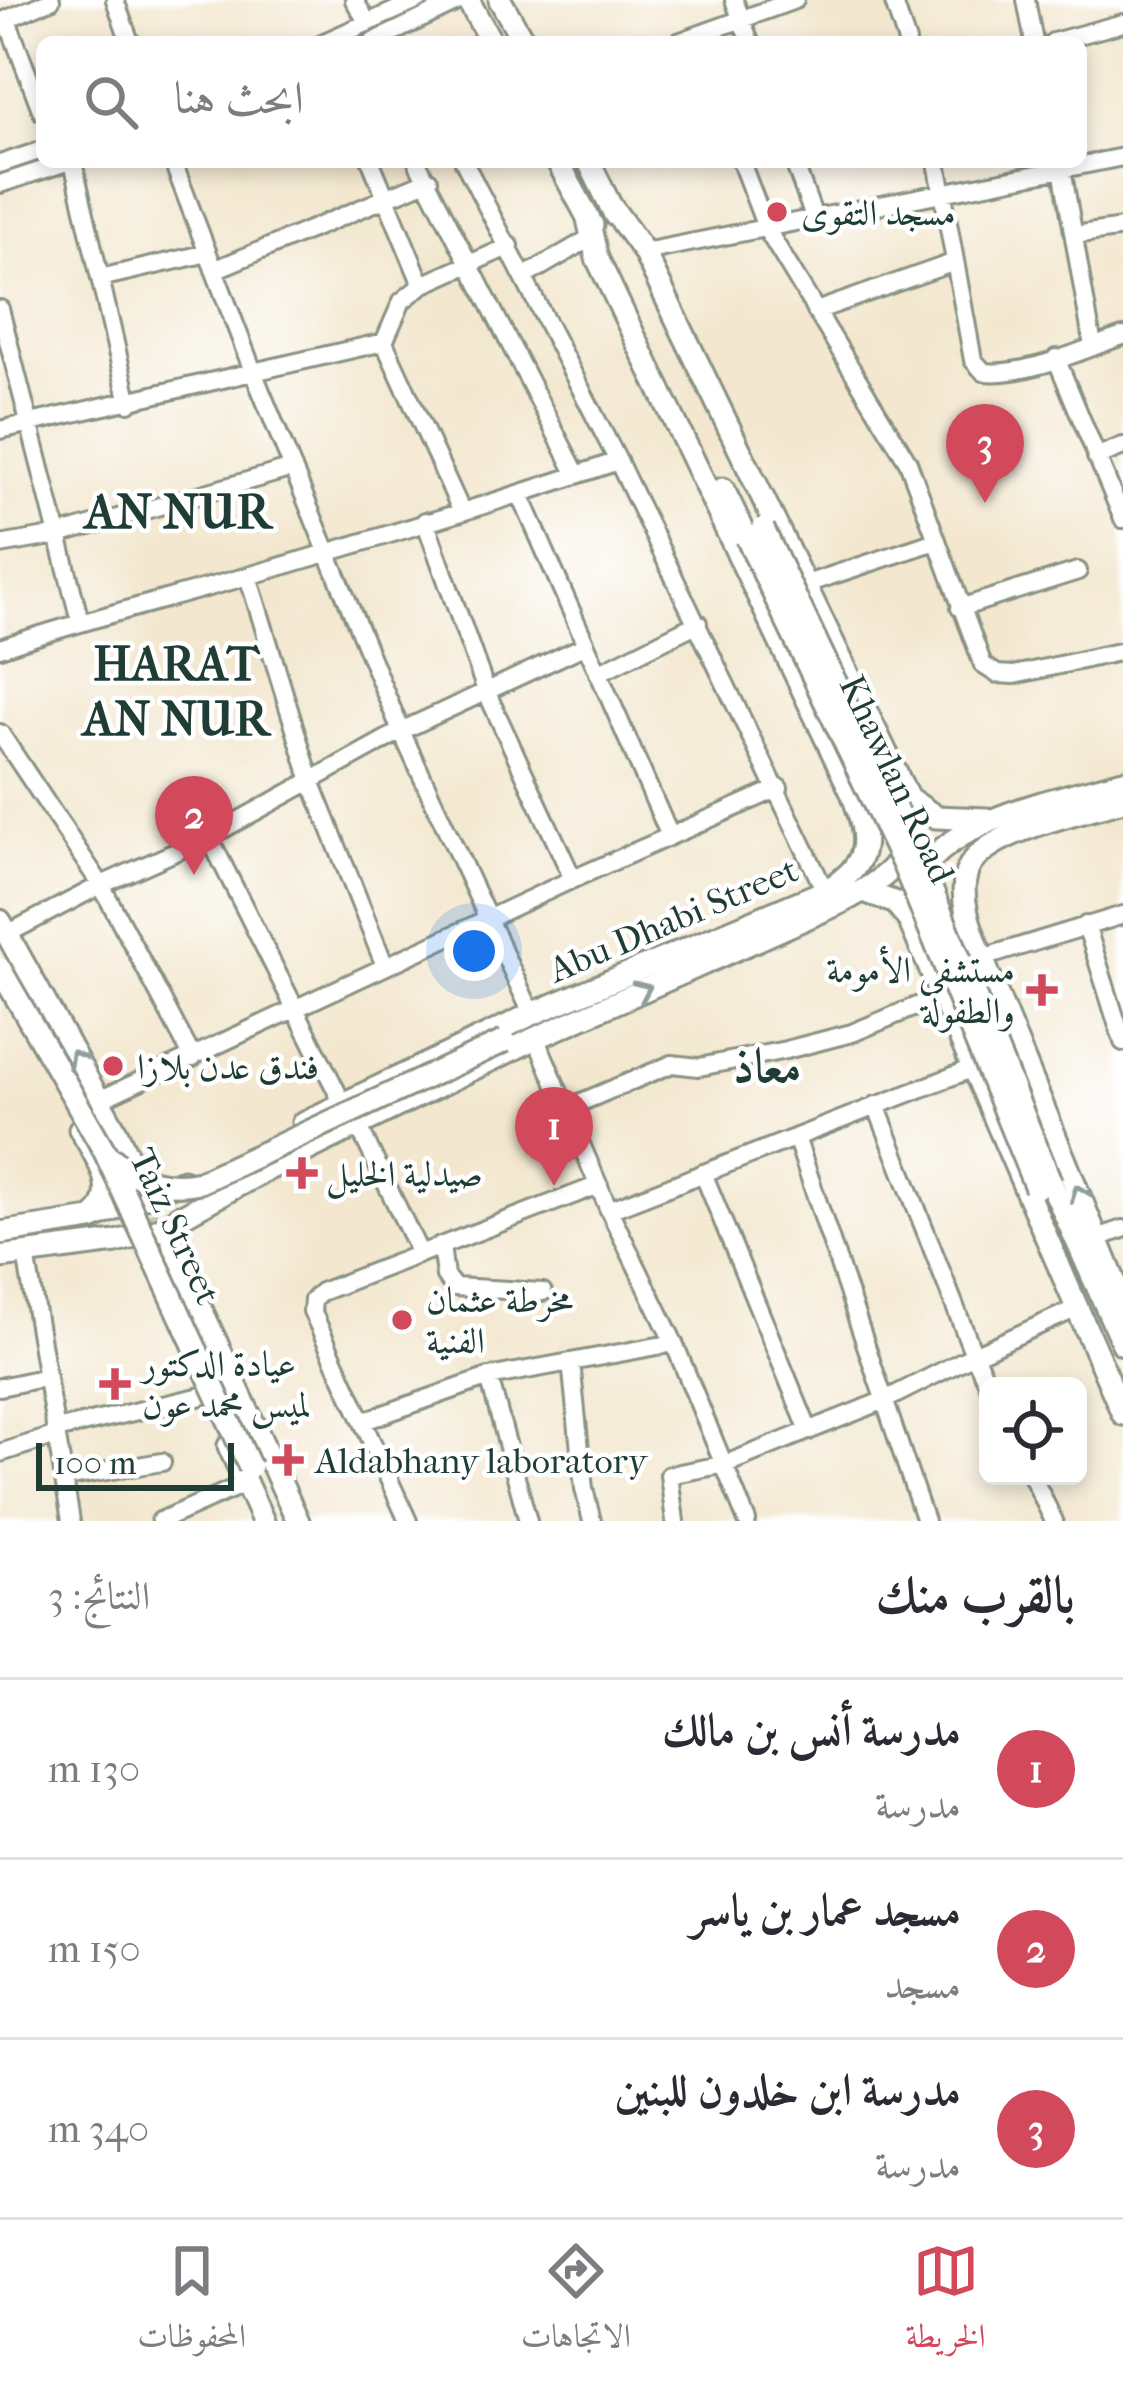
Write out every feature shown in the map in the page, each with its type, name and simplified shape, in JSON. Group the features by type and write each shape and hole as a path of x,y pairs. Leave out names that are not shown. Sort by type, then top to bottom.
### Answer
{"main road":[{"path":"464,0 487,36"},
{"path":"500,0 521,36"},
{"name":"Khawlan Road","path":"560,168 755,534"},
{"name":"Khawlan Road","path":"592,168 1044,1186 1123,1383"},
{"name":"Khawlan Road","path":"610,205 644,252 908,798"},
{"name":"Khawlan Road","path":"589,226 607,279 865,827"},
{"path":"851,794 897,774"},
{"path":"1123,781 1004,827 975,857 966,871 964,888 977,944 1123,1302"},
{"path":"908,798 936,818 1004,827"},
{"path":"864,891 899,862 912,819 908,798"},
{"path":"909,920 910,896 920,872 951,842 1123,800"},
{"name":"Abu Dhabi Street","path":"106,1244 140,1237 264,1171 806,909 857,865 865,846 865,827"},
{"path":"864,891 896,903 909,920"},
{"name":"Abu Dhabi Street","path":"39,1227 92,1219 150,1197 532,1014 864,891"},
{"name":"Khawlan Road","path":"909,920 1123,1414"},
{"path":"929,968 977,944"},
{"path":"4,945 99,1100 150,1197 140,1237 145,1262 206,1395 252,1471 263,1521"},
{"name":"Taiz Street","path":"4,945 274,1521"},
{"path":"0,988 97,1152 106,1153 117,1142 116,1131"},
{"path":"97,1148 147,1181 200,1182 505,1041 536,1038"},
{"path":"92,1219 106,1204 107,1191 97,1148"},
{"path":"251,1149 244,1160 248,1168 255,1173 264,1171"},
{"path":"132,1161 157,1177 189,1179"},
{"name":"Khawlan Road","path":"1044,1186 1123,1343"},
{"path":"106,1244 134,1223 150,1197"},
{"path":"178,1216 172,1232 174,1250 298,1521"},
{"path":"0,1233 39,1227 52,1237 36,1253"},
{"path":"0,1257 106,1244 145,1262"},
{"path":"177,1331 182,1312 197,1311 205,1319"},
{"name":"Taiz Street","path":"252,1471 288,1521"}],"street":[{"path":"36,98 3,21 50,0"},
{"path":"115,0 128,36"},
{"path":"354,0 368,23"},
{"path":"338,36 418,0"},
{"path":"398,36 464,0"},
{"path":"734,0 748,36"},
{"path":"695,36 795,0"},
{"path":"893,0 905,36"},
{"path":"1026,0 1033,36"},
{"path":"1074,36 1123,23"},
{"path":"0,164 36,152"},
{"path":"1087,162 1123,157"},
{"path":"0,184 51,168"},
{"path":"72,168 129,403"},
{"path":"175,168 254,374 401,731 532,1014"},
{"path":"374,168 422,285"},
{"path":"421,168 577,475"},
{"path":"467,168 618,460 825,891"},
{"path":"743,168 766,230 908,462 983,664 997,674 1014,675 1123,651"},
{"path":"796,168 815,220"},
{"path":"938,168 973,360 984,372 998,374 1123,335"},
{"path":"644,252 1054,168"},
{"path":"1062,168 1093,346"},
{"path":"100,278 211,261 429,180"},
{"path":"525,276 589,226"},
{"path":"1075,235 1123,228"},
{"path":"461,510 384,342 402,301 422,285 510,246"},
{"path":"816,311 955,262"},
{"path":"0,309 80,621"},
{"path":"0,430 384,342"},
{"path":"1056,358 1123,519"},
{"path":"1096,457 1123,446"},
{"path":"0,648 520,494 618,460"},
{"path":"0,545 58,535 293,468"},
{"path":"520,494 670,836"},
{"path":"425,520 487,693 573,879"},
{"path":"806,584 936,541"},
{"path":"960,608 1078,571"},
{"path":"248,576 311,782 385,966"},
{"path":"598,673 698,622"},
{"path":"4,945 100,885 209,837 401,731 586,645"},
{"path":"0,733 100,885 193,1058"},
{"path":"99,1100 779,788"},
{"path":"209,837 343,1104"},
{"path":"977,944 1123,915"},
{"path":"1086,926 1123,1042"},
{"path":"565,1109 672,1064 699,1067 786,1050 852,1033 940,995"},
{"path":"536,1038 609,1210 674,1343 747,1521"},
{"path":"609,1210 971,1069"},
{"path":"876,1105 985,1377"},
{"path":"358,1125 420,1254"},
{"path":"796,1136 925,1521"},
{"path":"703,1173 809,1431"},
{"path":"408,1521 312,1311 314,1300 321,1292 599,1185"},
{"path":"1097,1238 1123,1228"},
{"path":"441,1246 445,1276 454,1287 542,1292"},
{"path":"36,1253 47,1377 71,1521"},
{"path":"675,1521 669,1475 726,1464 885,1400 1075,1309"},
{"path":"364,1421 489,1376 674,1343"},
{"path":"572,1362 584,1489 592,1521"},
{"path":"489,1376 528,1521"},
{"path":"0,1387 47,1377"},
{"path":"0,1453 56,1432 206,1395"},
{"path":"64,1478 161,1462"},
{"path":"160,1521 182,1517 252,1471"},
{"path":"1036,1485 1054,1521"}],"tunnel":[{"path":"133,1186 174,1271"},
{"path":"0,1244 105,1234"}],"place":[{"name":"مسجد التقوى","path":"777,212"},
{"name":"مدرسة ابن خلدون للبنين","path":"985,503"},
{"name":"مسجد عمار بن ياسر","path":"194,875"},
{"name":"مستشفى الأمومة والطفولة","path":"1042,990"},
{"name":"فندق عدن بلازا","path":"113,1066"},
{"name":"صيدلية الخليل","path":"302,1173"},
{"name":"مدرسة أنس بن مالك","path":"554,1186"},
{"name":"مخرطة عثمان الفنية","path":"402,1320"},
{"name":"عيادة الدكتور لميس محمد عون","path":"115,1384"},
{"name":"Aldabhany laboratory","path":"288,1460"}],"district":[{"name":"AN NUR","path":"178,511"},
{"name":"HARAT AN NUR","path":"176,690"},
{"name":"معاذ","path":"767,1065"}]}
